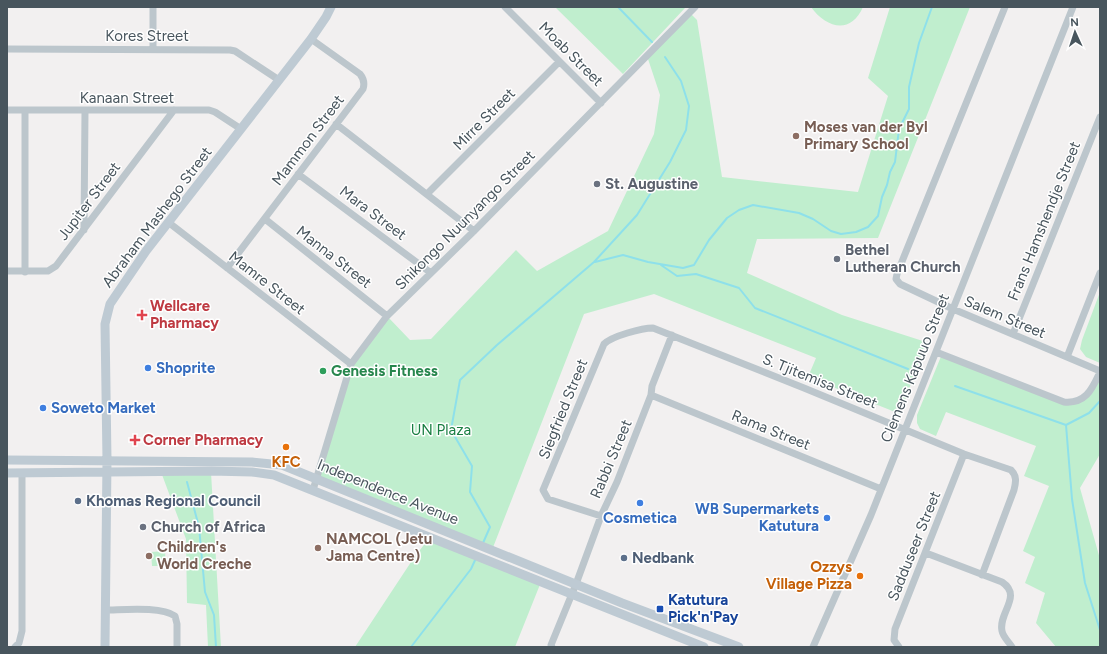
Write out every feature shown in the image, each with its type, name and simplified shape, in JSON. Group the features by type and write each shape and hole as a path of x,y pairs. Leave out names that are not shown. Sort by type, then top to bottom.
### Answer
{"main road":[{"name":"Abraham Mashego Street","path":"105,647 107,460 105,324 110,304 168,222 242,129 311,38 332,7"},
{"name":"Independence Avenue","path":"7,460 107,460 269,463 282,465 576,584 739,647"},
{"name":"Independence Avenue","path":"12,472 211,471 252,472 274,475 704,647"}],"street":[{"path":"153,7 153,49"},
{"name":"Moab Street","path":"505,7 601,103"},
{"name":"Shikongo Nuunyango Street","path":"313,490 350,364 387,316 474,231 696,7"},
{"name":"Salem Street","path":"1005,7 896,279 900,284 953,309 1100,372"},
{"name":"Clemens Kapuuo Street","path":"813,647 905,429 1073,7"},
{"name":"Mammon Street","path":"227,268 361,92 365,83 360,74 311,38"},
{"name":"Kores Street","path":"7,49 153,49 235,51 279,80"},
{"name":"Mirre Street","path":"427,194 559,62"},
{"name":"Kanaan Street","path":"7,110 212,111 242,129"},
{"path":"25,110 25,272"},
{"name":"Jupiter Street","path":"7,271 48,271 52,269 84,230 174,110"},
{"path":"84,230 85,111"},
{"name":"Frans Hamshendje Street","path":"1013,334 1100,117"},
{"path":"336,124 474,231"},
{"name":"Mara Street","path":"298,174 431,273"},
{"name":"Manna Street","path":"265,219 387,316"},
{"name":"Mamre Street","path":"168,222 350,364"},
{"path":"1067,357 1100,273"},
{"name":"Siegfried Street","path":"601,516 548,499 543,490 604,344 612,338 650,328 654,328 672,335"},
{"name":"Rabbi Street","path":"552,647 601,516 618,482 672,335"},
{"name":"S. Tjitemisa Street","path":"672,335 964,454 1006,468 1013,472 1016,479 1014,490 982,575"},
{"path":"936,352 1068,402 1081,399 1091,392 1100,372"},
{"name":"Rama Street","path":"651,395 881,488"},
{"name":"Sadduseer Street","path":"899,647 894,640 895,629 964,454"},
{"path":"12,472 22,631 19,643 15,647"},
{"path":"926,553 1002,582 1009,588 1011,598 1003,620 1002,628 1004,636 1012,647"},
{"path":"105,610 158,610 170,612 175,616 177,624 177,647"}],"green space":[{"path":"555,7 684,7 685,8 623,74"},
{"path":"811,7 863,7 858,16 852,22 845,25 838,25 831,24 824,20"},
{"name":"UN Plaza","path":"890,7 970,7 878,238 757,239 747,273 842,315 926,342 900,414 808,377 816,358 654,294 584,314 492,550 317,479 348,370 387,316 410,340 431,339 516,250 537,271 608,231 654,134 660,95 647,56 689,12 697,20 722,177 858,192 888,96 868,78"},
{"path":"1100,292 1100,363 1086,357 1080,349"},
{"path":"942,354 1064,402 1081,399 1100,372 1100,454 1080,488 1100,559 1100,647 1056,647 1036,623 1045,593 1025,583 1035,557 1023,551 1049,486 1024,476 1036,446 946,412 936,436 920,429 917,423 917,415"},
{"path":"161,472 211,472 221,647 208,647 206,605 187,603 186,539"},
{"path":"430,537 541,582 515,647 355,647 413,559"},
{"path":"165,551 166,566 152,566 151,552"}],"waterway":[{"path":"618,7 652,42"},
{"path":"595,262 623,255 648,262 683,268 694,265 709,240 727,218 739,210 753,205 799,213 813,219 831,231 841,234 856,232 868,227 878,216 882,197 890,172 895,162 899,129 909,109 909,87 919,43 932,7"},
{"path":"483,543 490,527 470,492 472,466 451,430 460,380 497,345 594,262 637,215 670,162 686,130 689,106 681,81 665,57"},
{"path":"661,265 677,276 696,274 739,288 755,308 908,369"},
{"path":"955,386 1066,425 1089,413 1100,401"},
{"path":"1066,425 1072,499 1085,583 1100,630"},
{"path":"187,482 199,527 205,592 214,615 216,647"},
{"path":"411,647 471,569 476,558"}],"place":[{"name":"Moses van der Byl Primary School","path":"796,136"},
{"name":"St. Augustine","path":"597,184"},
{"name":"Bethel Lutheran Church","path":"837,259"},
{"name":"Wellcare Pharmacy","path":"142,315"},
{"name":"Shoprite","path":"148,368"},
{"name":"Genesis Fitness","path":"323,371"},
{"name":"Soweto Market","path":"43,408"},
{"name":"Corner Pharmacy","path":"135,440"},
{"name":"KFC","path":"286,447"},
{"name":"Khomas Regional Council","path":"78,501"},
{"name":"Cosmetica","path":"640,503"},
{"name":"WB Supermarkets Katutura","path":"827,518"},
{"name":"Church of Africa","path":"143,527"},
{"name":"NAMCOL (Jetu Jama Centre)","path":"318,548"},
{"name":"Children's World Creche","path":"149,556"},
{"name":"Nedbank","path":"624,558"},
{"name":"Ozzys Village Pizza","path":"860,576"},
{"name":"Katutura Pick'n'Pay","path":"660,609"}]}
